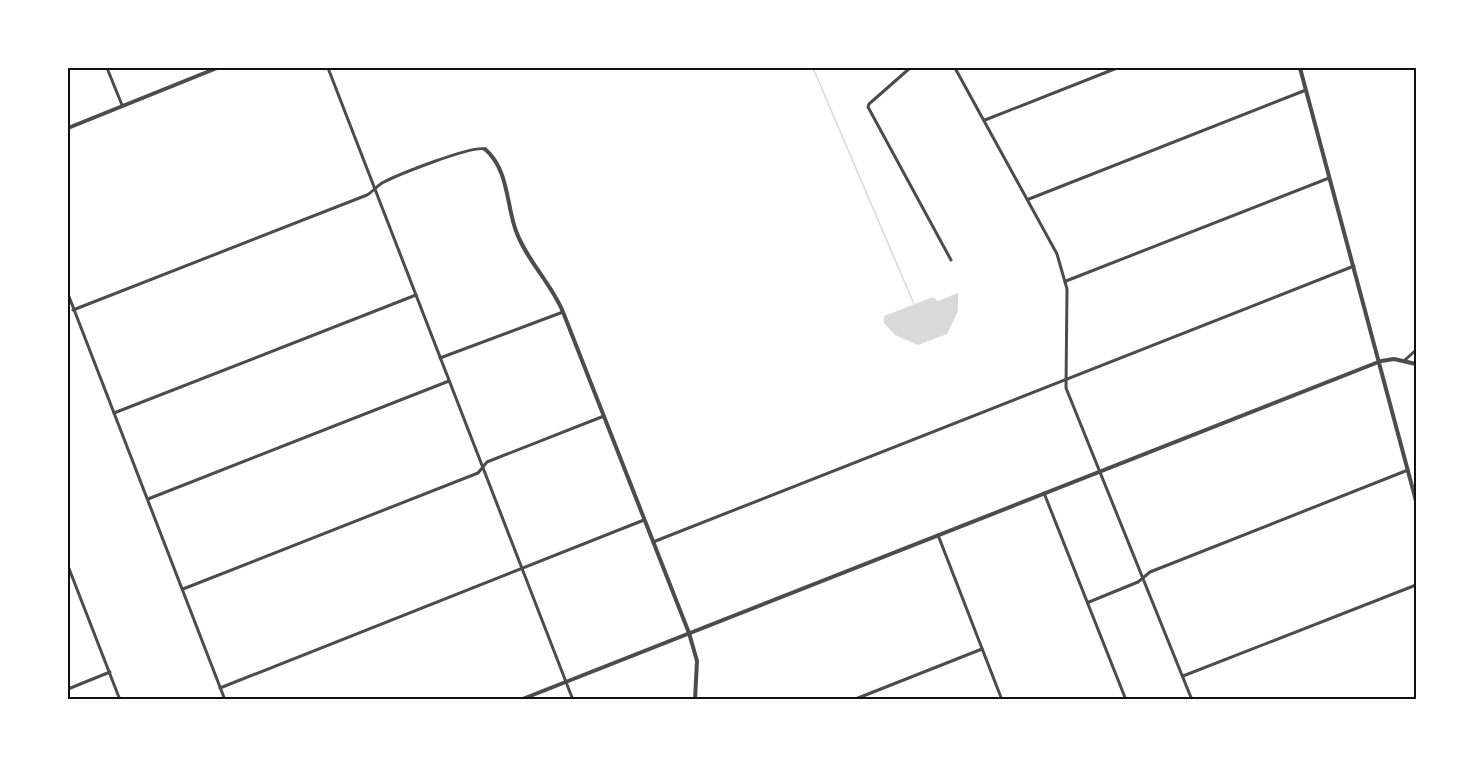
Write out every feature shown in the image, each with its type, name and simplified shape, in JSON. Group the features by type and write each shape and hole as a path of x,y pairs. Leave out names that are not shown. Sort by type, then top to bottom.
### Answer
{"street":[{"path":"106,68 122,105"},
{"path":"68,128 217,68"},
{"path":"328,68 573,699"},
{"path":"910,68 868,107 951,260"},
{"path":"955,68 1050,237 1066,281 1068,378 1066,388 1192,699"},
{"path":"985,120 1117,68"},
{"path":"1300,68 1381,361 1416,501"},
{"path":"1029,199 1305,90"},
{"path":"74,310 474,147 485,149 496,161 501,174 512,221 521,243 551,286 563,312 689,633 697,662 695,699"},
{"path":"1066,281 1329,178"},
{"path":"653,542 1354,266"},
{"path":"68,294 225,699"},
{"path":"114,413 416,295"},
{"path":"440,358 563,312"},
{"path":"1405,360 1416,350"},
{"path":"520,699 1381,361 1394,358 1416,364"},
{"path":"148,499 449,381"},
{"path":"183,589 478,473 487,462 604,416"},
{"path":"1089,602 1144,577 1150,572 1408,470"},
{"path":"1044,493 1126,699"},
{"path":"220,688 644,520"},
{"path":"938,535 1002,699"},
{"path":"68,566 120,699"},
{"path":"1183,676 1416,585"},
{"path":"853,699 982,649"},
{"path":"68,688 110,672"}],"shaded area":[{"path":"958,293 958,311 947,334 918,345 895,335 884,323 884,316 933,297 938,301"}],"waterway":[{"path":"813,68 914,304"}]}
